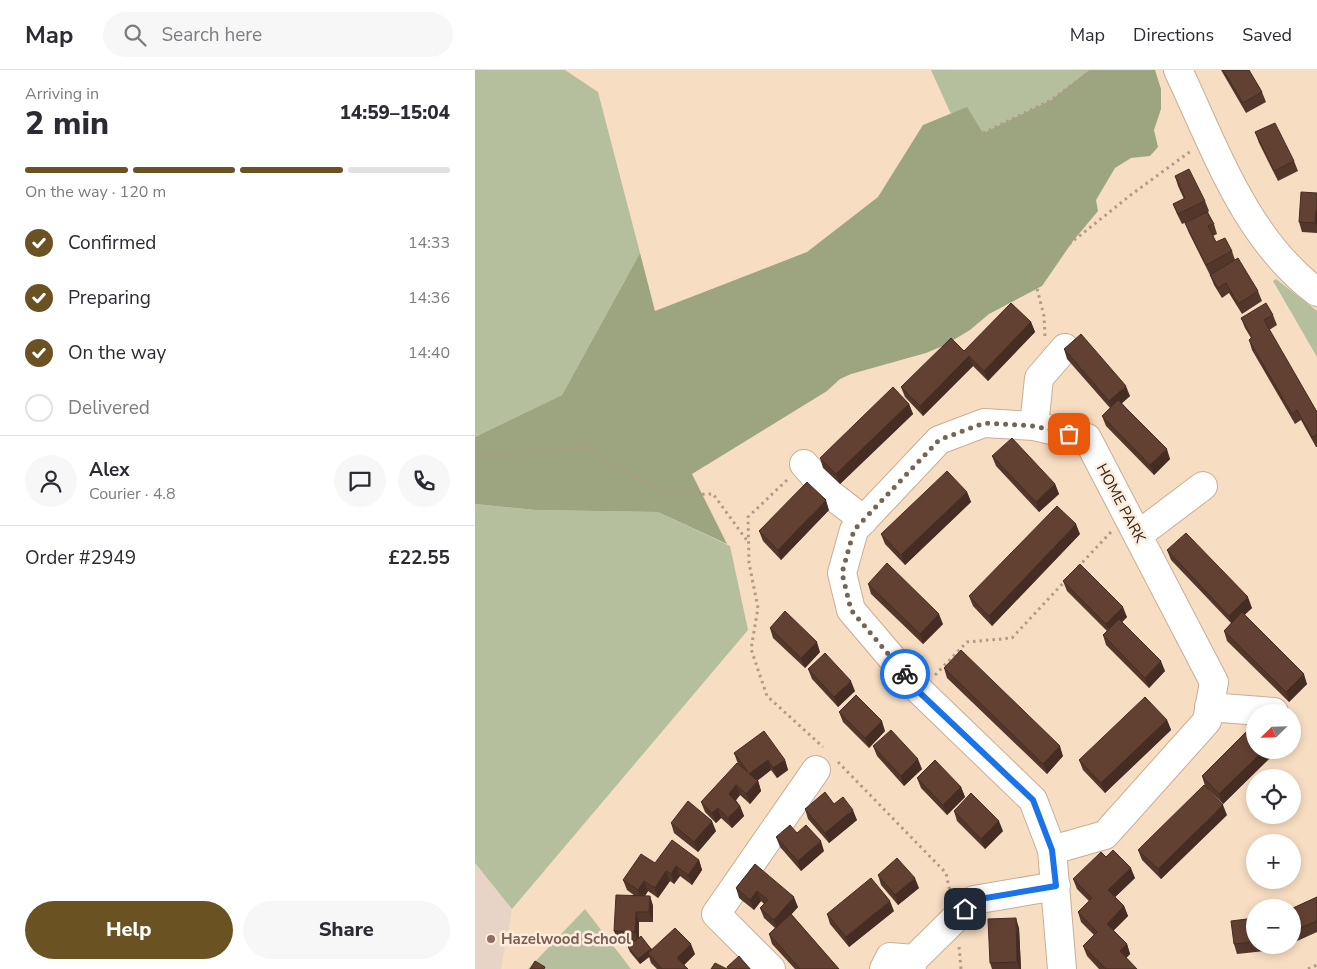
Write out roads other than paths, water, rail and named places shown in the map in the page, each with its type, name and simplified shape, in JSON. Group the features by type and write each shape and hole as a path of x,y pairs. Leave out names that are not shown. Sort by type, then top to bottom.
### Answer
{"street":[{"path":"1178,70 1231,183 1256,228 1277,255 1302,281 1317,292"},
{"path":"1034,426 1039,378 1055,345"},
{"name":"HOME PARK","path":"1052,850 1105,835 1207,721 1214,682 1087,438 1034,426 984,423 939,440 854,530 842,573 851,610 919,692 1033,800 1052,850 1062,969"},
{"path":"804,464 830,494 864,520"},
{"path":"1132,525 1203,486"},
{"path":"1209,707 1246,710"},
{"path":"771,969 716,914 825,759"},
{"path":"884,969 890,957 913,964 974,900 1056,886"}],"place":[{"name":"Hazelwood School","path":"491,939"}]}
